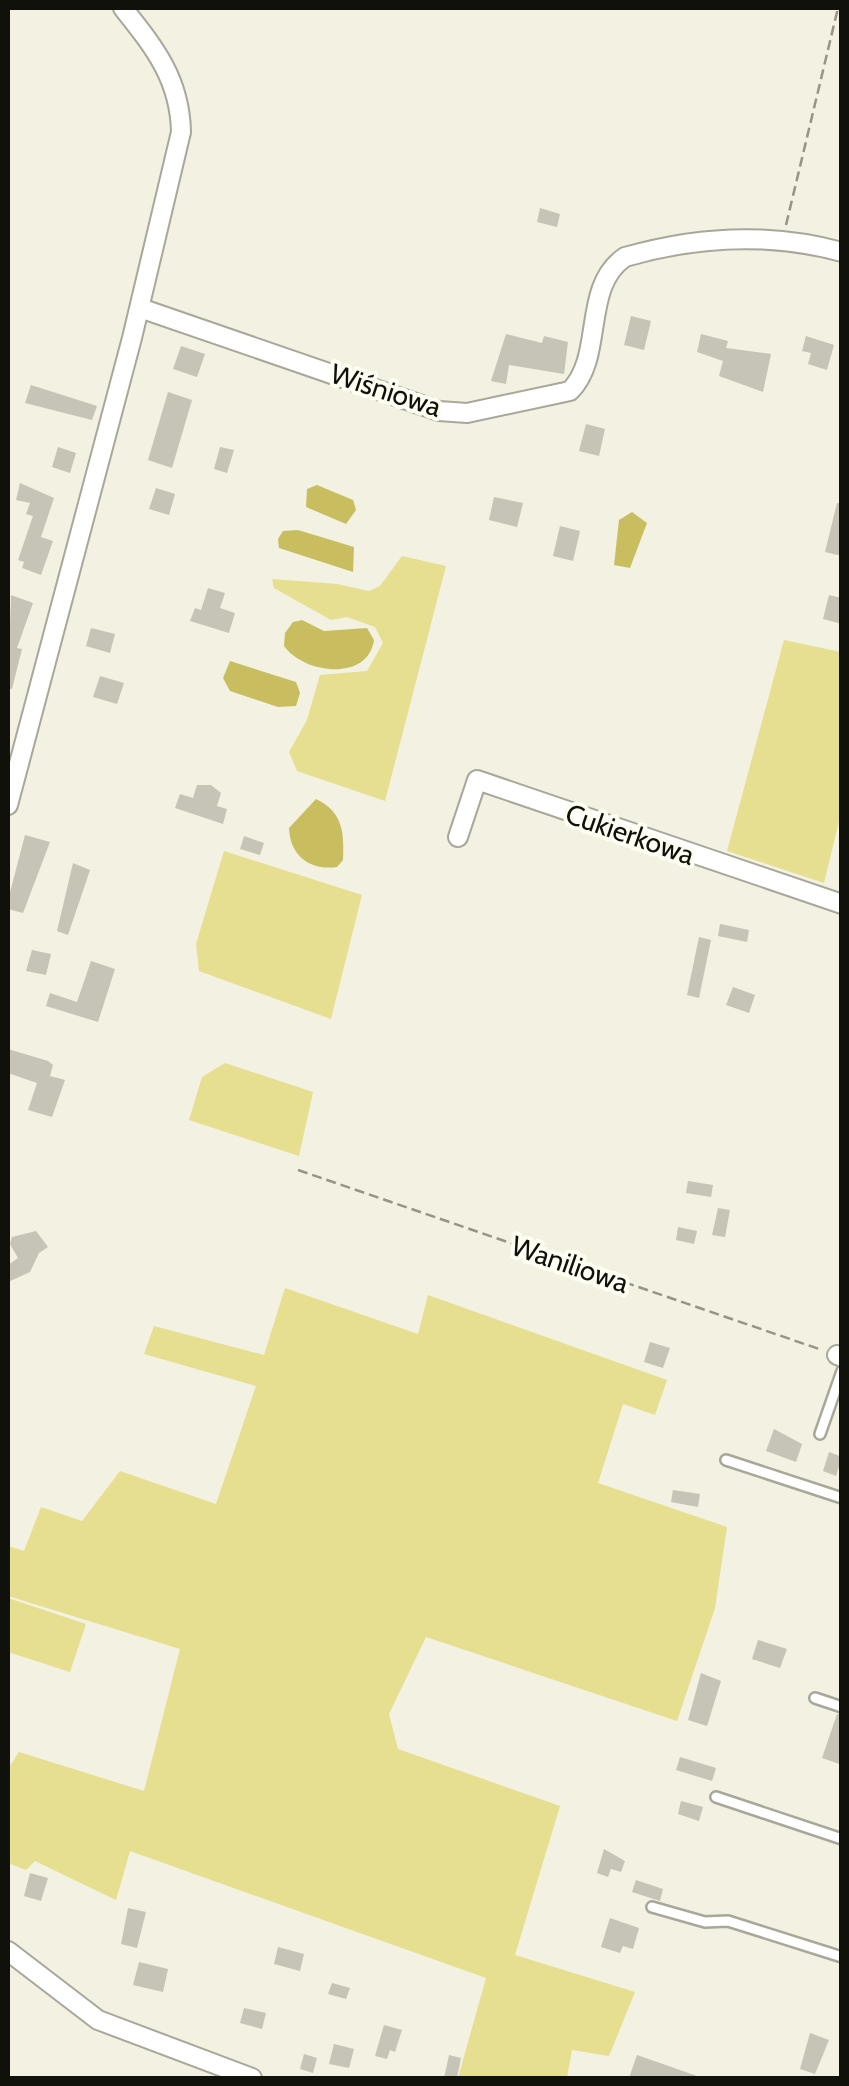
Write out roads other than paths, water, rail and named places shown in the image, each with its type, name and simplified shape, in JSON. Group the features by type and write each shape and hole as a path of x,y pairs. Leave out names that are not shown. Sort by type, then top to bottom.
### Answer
{"street":[{"path":"8,805 140,308 178,148 180,116 165,63 122,8"},
{"name":"Wiśniowa","path":"140,308 412,404 467,413 570,392 583,368 602,284 611,267 625,258 734,237 784,239 842,252"},
{"name":"Cukierkowa","path":"458,837 477,780 842,904"},
{"path":"8,1951 98,2020 252,2078"}],"lane":[{"path":"820,1434 840,1361"},
{"path":"726,1460 842,1498"},
{"path":"815,1698 842,1706"},
{"path":"716,1797 842,1839"},
{"path":"652,1907 705,1922 728,1921 842,1957"}]}
